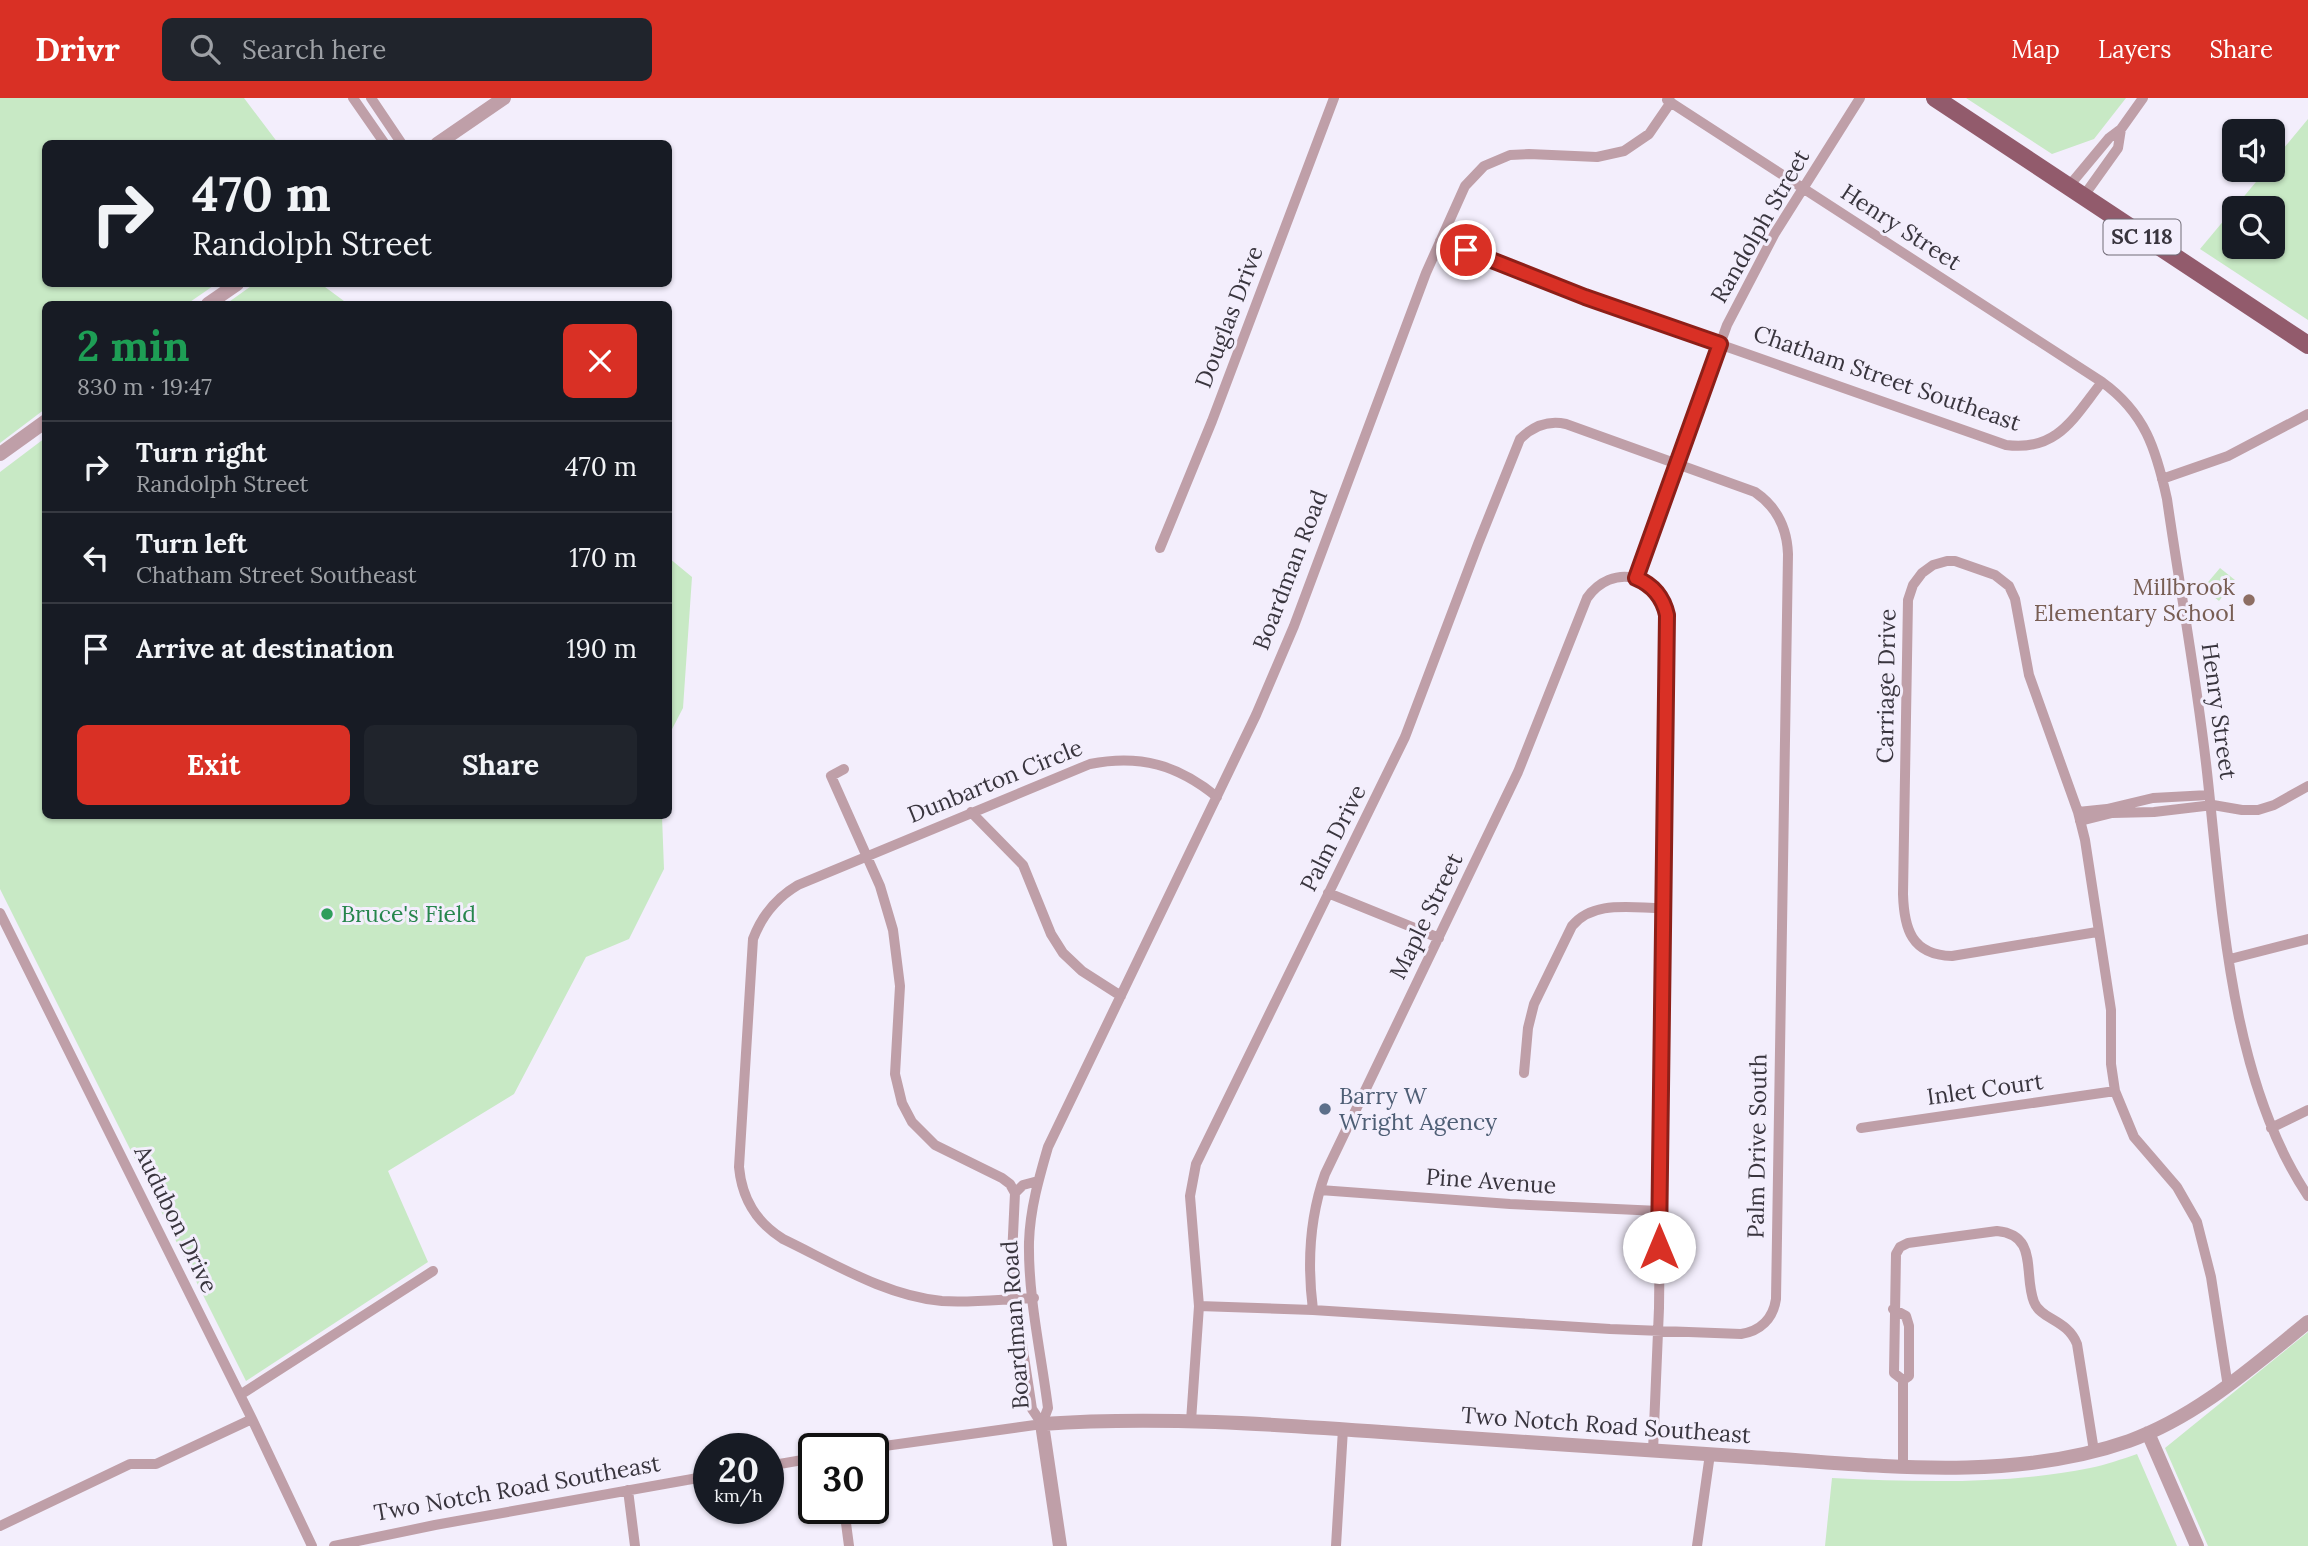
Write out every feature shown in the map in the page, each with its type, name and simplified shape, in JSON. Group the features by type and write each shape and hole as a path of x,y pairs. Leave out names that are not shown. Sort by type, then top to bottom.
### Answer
{"main road":[{"name":"SC 118","path":"1935,98 2308,345"}],"street":[{"path":"353,98 382,140"},
{"path":"371,98 399,140"},
{"path":"443,140 504,98"},
{"name":"Douglas Drive","path":"1160,548 1212,421 1334,98"},
{"name":"Randolph Street","path":"1636,578 1720,344 1758,263 1860,98"},
{"path":"2076,192 2109,138 2121,129 2143,98"},
{"name":"Henry Street","path":"1668,100 2102,382 2126,401 2140,420 2162,479 2195,688 2237,1005 2252,1071 2270,1128 2308,1196"},
{"name":"Boardman Road","path":"1042,1424 1048,1408 1029,1241 1038,1181 1048,1147 1256,715 1294,626 1440,242 1465,186 1477,172 1493,162 1520,154 1575,157 1616,154 1633,147 1649,134 1668,100"},
{"path":"2076,192 2118,148 2121,129"},
{"name":"Chatham Street Southeast","path":"1440,242 1585,297 1963,431 2015,446 2034,445 2059,435 2102,382"},
{"path":"212,301 233,287"},
{"path":"2162,479 2228,456 2308,414"},
{"name":"Palm Drive","path":"1191,1421 1199,1306 1191,1196 1196,1164 1405,737 1520,439 1537,426 1559,422 1676,464"},
{"path":"0,454 42,424"},
{"name":"Palm Drive South","path":"1199,1306 1313,1310 1658,1331 1747,1333 1765,1323 1772,1312 1776,1299 1788,544 1780,519 1763,498 1750,489 1676,464"},
{"name":"Carriage Drive","path":"2097,932 1952,956 1929,951 1917,943 1908,931 1903,917 1908,600 1913,585 1927,569 1940,563 1955,561 1995,575 2009,586 2017,605 2029,675 2079,817 2111,1010 2111,1063 2115,1091 2134,1137 2177,1187 2197,1222 2214,1288 2228,1387"},
{"name":"Maple Street","path":"1313,1310 1309,1254 1313,1216 1320,1190 1518,772 1587,598 1596,587 1608,579 1622,576 1636,578"},
{"path":"1636,578 1660,595 1667,615 1658,1331 1653,1451"},
{"name":"Dunbarton Circle","path":"1034,1298 943,1301 912,1296 883,1286 776,1235 754,1214 742,1187 739,1167 753,939 774,904 790,891 971,811 1090,764 1123,758 1153,762 1199,783 1217,797"},
{"path":"844,769 831,776 889,912 897,948 900,986 895,1074 902,1103 912,1122 935,1145 1002,1178 1016,1193 1023,1185 1038,1181"},
{"path":"2079,817 2153,798 2210,800 2242,810 2258,810 2274,805 2308,786"},
{"path":"971,811 1023,865 1046,923 1063,953 1082,971 1121,996"},
{"path":"1328,893 1439,938"},
{"path":"1524,1073 1530,1016 1572,926 1595,909 1662,908"},
{"name":"Audubon Drive","path":"0,913 252,1419 312,1546"},
{"path":"2230,959 2308,939"},
{"name":"Inlet Court","path":"1861,1128 2115,1091"},
{"path":"2270,1128 2308,1110"},
{"name":"Pine Avenue","path":"1320,1190 1510,1204 1659,1211"},
{"name":"Boardman Road","path":"1016,1193 1012,1256 1015,1298 1032,1409 1042,1424 1060,1546"},
{"path":"1903,1465 1903,1380 1894,1373 1896,1254 1900,1247 1908,1243 1997,1231 2009,1232 2026,1248 2033,1300 2039,1311 2063,1324 2073,1334 2077,1344 2094,1451"},
{"path":"240,1395 433,1271"},
{"name":"Two Notch Road Southeast","path":"889,1445 1042,1424 1108,1420 1191,1421 1903,1465 2018,1464 2094,1451 2148,1433 2187,1414 2228,1387 2308,1322"},
{"path":"0,1526 130,1464 156,1464 252,1419"},
{"path":"1336,1546 1343,1429"},
{"path":"2148,1433 2197,1546"},
{"path":"1697,1546 1710,1454"},
{"name":"Two Notch Road Southeast","path":"334,1546 693,1479"},
{"path":"628,1490 635,1546"},
{"path":"846,1524 849,1546"}],"green space":[{"path":"0,98 244,98 276,140 42,140 42,287 212,287 191,301 42,301 42,411 0,443"},
{"path":"1966,98 2126,98 2094,139 2052,154"},
{"path":"2308,119 2308,320 2200,249 2222,223 2222,259 2285,259 2285,196 2244,196 2256,182 2285,182 2285,147"},
{"path":"250,287 325,287 344,301 230,301"},
{"name":"Bruce's Field","path":"42,440 42,819 662,819 664,869 629,939 586,957 514,1094 388,1171 428,1262 246,1381 0,889 0,472"},
{"path":"672,560 692,577 683,708 672,729"},
{"path":"2220,568 2235,580 2219,601 2203,588"},
{"path":"2308,1332 2308,1546 2208,1546 2165,1448"},
{"path":"2137,1454 2177,1546 1825,1546 1832,1478 1994,1480 2090,1468"}],"place":[{"name":"Millbrook Elementary School","path":"2249,600"},
{"name":"Bruce's Field","path":"327,914"},
{"name":"Barry W Wright Agency","path":"1325,1109"}],"route":[{"path":"1466,250 1585,297 1720,344 1636,578 1660,595 1667,615 1659,1247"}]}
